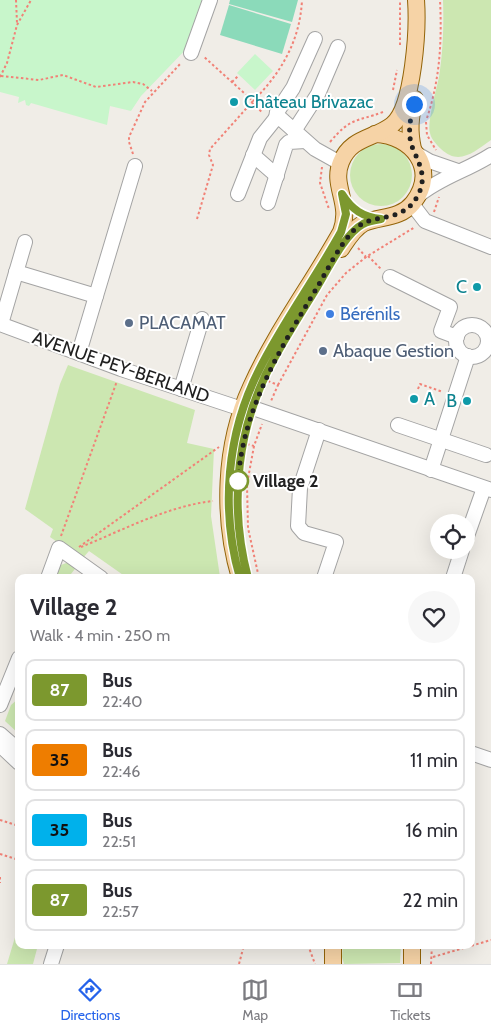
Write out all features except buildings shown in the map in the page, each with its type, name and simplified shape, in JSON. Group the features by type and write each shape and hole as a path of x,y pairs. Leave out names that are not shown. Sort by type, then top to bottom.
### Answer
{"main road":[{"path":"247,574 241,544 237,500 247,408 267,354 341,232 346,214 338,184 340,163 353,144 391,126 402,113 415,48 416,0"},
{"path":"239,574 231,529 229,481 235,434 247,408 274,357 349,237 363,224 403,212 415,200 422,181 422,167 415,152 410,133 411,116 424,48 424,0"},
{"path":"374,134 389,135 402,140 415,152"},
{"path":"342,194 349,205 358,212 369,217 381,219"},
{"path":"412,949 412,964"}],"street":[{"path":"191,53 210,0"},
{"path":"238,194 260,138 271,117 277,112 303,69 315,39"},
{"path":"294,131 318,94 338,47"},
{"path":"271,117 280,118 305,141 324,155 340,163"},
{"path":"268,203 286,145 289,142 305,141"},
{"path":"415,152 441,172 458,171 476,165 491,155"},
{"path":"253,154 277,176"},
{"path":"79,353 133,162"},
{"path":"441,172 415,200 425,221 491,247"},
{"path":"0,324 25,242"},
{"path":"16,272 96,296"},
{"path":"390,277 450,307 441,331 457,337"},
{"path":"181,389 202,319"},
{"name":"AVENUE PEY-BERLAND","path":"0,324 121,369 319,430 487,489"},
{"path":"470,325 484,331 488,341 485,351 476,356 468,356 458,349 457,337 461,330 470,325"},
{"path":"431,470 468,356"},
{"path":"398,425 486,455"},
{"path":"319,430 300,488 298,526 304,533 336,542 325,574"},
{"path":"475,518 487,489"},
{"path":"49,574 59,548 95,574"},
{"path":"454,574 459,559"},
{"path":"0,705 15,681"},
{"path":"0,734 15,747"},
{"path":"0,745 15,759"},
{"path":"475,754 491,760"},
{"path":"51,964 55,949"}],"path":[{"path":"16,0 17,25"},
{"path":"31,0 17,25 0,76 39,80 63,75 96,87 133,82 143,84 153,91"},
{"path":"196,219 213,165 209,151 271,83 292,48 302,0"},
{"path":"400,0 400,46"},
{"path":"278,385 327,295 346,273 367,257 425,221 434,212 438,200 441,156 427,134 426,120 436,90 442,38 440,0"},
{"path":"133,162 133,153 129,142 130,137 145,102 153,91 195,49 271,117"},
{"path":"392,91 398,65"},
{"path":"232,82 239,75"},
{"path":"330,217 320,184 324,155 330,142 340,130 357,118 389,109 402,113"},
{"path":"349,237 367,257 390,277"},
{"path":"59,548 59,541 121,369"},
{"path":"418,389 420,384 455,396"},
{"path":"214,501 199,502 144,521 77,549 220,446"},
{"path":"254,446 247,484 248,528 258,574"},
{"path":"0,820 15,825"},
{"path":"0,854 15,859"},
{"path":"0,877 2,877 0,883"},
{"path":"475,945 491,940"},
{"path":"239,964 243,949"},
{"path":"309,949 315,964"},
{"path":"431,964 432,949"},
{"path":"433,957 460,949"}],"green space":[{"path":"0,0 207,0 190,45 141,96 131,111 110,106 107,125 31,103 29,106 26,105 25,100 18,103 19,97 0,92"},
{"path":"230,0 298,0 292,22 229,4"},
{"path":"443,0 491,0 491,140 472,153 460,157 448,154 441,149 434,142 429,128 439,77 443,29"},
{"path":"229,5 291,24 282,54 220,35"},
{"path":"255,54 273,71 255,90 237,73"},
{"path":"375,144 387,144 403,153 410,163 412,175 410,187 403,197 387,206 375,206 364,201 355,192 350,181 350,169 355,158 364,149"},
{"path":"68,365 195,410 187,443 214,449 211,516 220,574 122,574 89,551 82,559 50,537 53,529 25,509 60,384"},
{"path":"69,562 78,565 71,574 56,574 61,565"},
{"path":"15,702 15,730 5,721 11,705"},
{"path":"15,937 15,949 37,949 33,964 7,964"},
{"path":"343,949 401,949 400,963 344,964"}],"bus line":[{"name":"87","path":"239,574 234,550 229,505 231,457 238,421 250,389 267,354 341,232 346,214 342,194 349,205 358,212 369,217 381,219 363,224 355,230 338,252 274,357 253,408 247,425 240,461 237,500 238,522 247,574"}],"place":[{"name":"Château Brivazac","path":"234,102"},
{"name":"C","path":"477,287"},
{"name":"Bérénils","path":"330,314"},
{"name":"PLACAMAT","path":"129,323"},
{"name":"Abaque Gestion","path":"323,351"},
{"name":"A","path":"414,399"},
{"name":"B","path":"467,401"},
{"name":"Village 2","path":"238,481"}],"route":[{"path":"238,481 247,425 264,379 274,357 338,252 355,230 363,224 393,217 403,212 418,195 422,181 422,167 413,149 410,133 414,104"}]}
